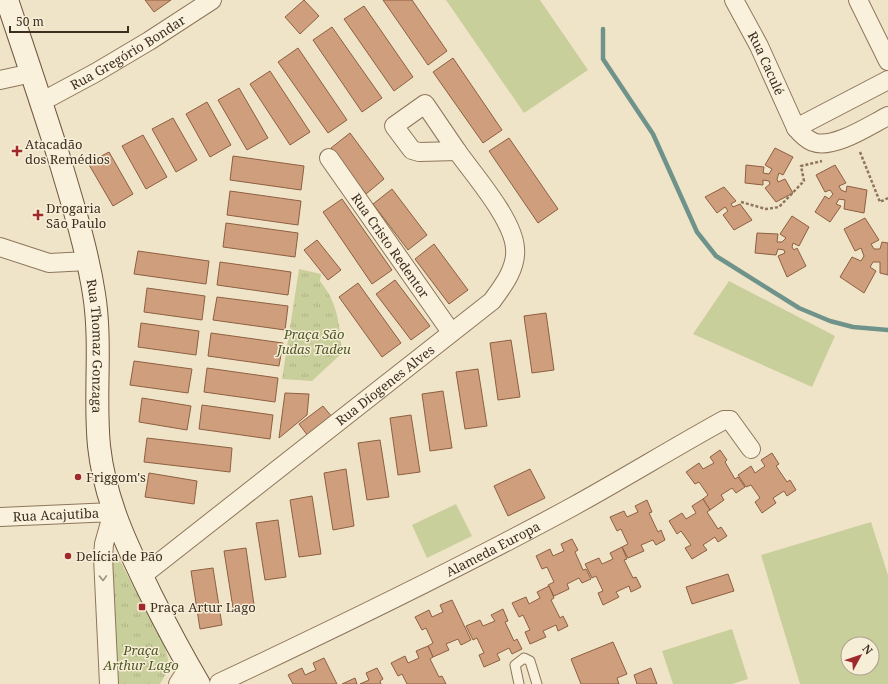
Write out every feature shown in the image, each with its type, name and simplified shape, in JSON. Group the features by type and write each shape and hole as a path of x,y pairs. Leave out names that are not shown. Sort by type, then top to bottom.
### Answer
{"main road":[{"name":"Rua Thomaz Gonzaga","path":"7,0 32,73 80,225 88,261 94,296 97,327 99,445 107,494 113,512 142,576 201,680"}],"street":[{"name":"Rua Gregório Bondar","path":"41,102 142,45 212,0"},
{"name":"Rua Caculé","path":"734,0 759,46 796,128 804,137 814,142 824,144 836,142 888,116"},
{"path":"858,0 888,62"},
{"path":"0,80 32,73"},
{"path":"796,128 888,80"},
{"name":"Rua Díogenes Alves","path":"142,576 492,301 509,275 514,260 515,249 506,222 457,151"},
{"name":"Rua Cristo Redentor","path":"329,158 452,332"},
{"path":"0,247 50,263 88,261"},
{"name":"Alameda Europa","path":"201,680 351,621 503,544 632,474 724,420 730,420 751,449"},
{"path":"109,684 102,557 113,512"},
{"name":"Rua Acajutiba","path":"0,517 113,512"}],"lane":[{"path":"519,684 515,665 524,658 530,661 537,684"}],"path":[{"path":"853,154 866,148"},
{"path":"860,152 880,202 888,198"},
{"path":"741,202 766,209 780,207 804,181 801,166 823,161"}],"green space":[{"path":"446,0 540,0 588,70 524,113"},
{"name":"Praça São Judas Tadeu","path":"299,269 321,274 320,281 335,307 340,333 342,353 312,381 282,379"},
{"path":"729,281 835,336 812,387 693,334"},
{"path":"456,504 472,536 427,558 412,525"},
{"path":"871,522 888,575 888,684 800,684 761,555"},
{"name":"Praça Arthur Lago","path":"114,556 119,559 165,647 170,667 160,684 117,684 112,557"},
{"path":"732,629 748,679 732,684 673,684 662,651"}],"building":[{"path":"145,0 171,0 154,12"},
{"path":"304,0 319,16 300,34 285,17"},
{"path":"383,0 412,0 447,51 428,65"},
{"path":"364,6 413,77 394,91 344,19"},
{"path":"332,27 382,98 362,112 313,40"},
{"path":"298,48 347,120 328,133 278,62"},
{"path":"453,58 502,130 483,143 433,72"},
{"path":"270,71 310,132 290,145 250,84"},
{"path":"239,88 268,138 247,150 218,100"},
{"path":"207,102 231,145 210,157 186,114"},
{"path":"173,118 197,160 176,172 152,129"},
{"path":"350,133 384,179 366,194 331,148"},
{"path":"143,135 167,177 146,189 122,146"},
{"path":"509,138 558,209 538,223 489,151"},
{"path":"775,148 793,157 783,175 779,173 777,179 778,182 785,179 793,193 776,202 765,188 770,184 769,181 763,180 763,185 745,183 746,165 764,167 763,173 769,174 772,169 765,165"},
{"path":"109,152 133,194 113,206 88,163"},
{"path":"233,156 304,166 301,190 230,180"},
{"path":"835,165 846,183 839,186 841,190 846,192 847,186 867,190 864,213 844,209 845,200 839,199 836,204 841,206 830,222 815,212 825,196 829,199 833,194 830,190 825,192 816,175"},
{"path":"724,187 736,201 731,204 733,207 740,204 752,220 734,230 723,215 728,211 725,207 717,213 705,197"},
{"path":"392,189 427,235 408,250 373,204"},
{"path":"230,191 301,201 298,225 227,215"},
{"path":"342,199 392,270 372,284 323,212"},
{"path":"792,216 809,227 799,246 793,243 792,247 794,250 797,248 806,266 787,277 778,256 785,253 784,250 778,249 776,255 755,253 757,233 778,234 777,242 782,242 786,238 780,234"},
{"path":"865,218 879,240 871,244 874,249 880,249 882,242 888,243 888,275 880,273 880,262 873,262 870,267 876,271 864,293 840,277 852,257 861,261 864,256 861,248 855,251 844,229"},
{"path":"226,223 298,233 295,257 223,247"},
{"path":"317,240 341,270 328,280 304,250"},
{"path":"434,244 468,290 449,304 415,259"},
{"path":"138,251 209,261 206,284 134,274"},
{"path":"220,262 291,272 288,295 217,285"},
{"path":"395,280 430,326 411,340 376,294"},
{"path":"358,283 401,343 382,357 339,297"},
{"path":"147,288 205,296 202,320 144,312"},
{"path":"217,297 288,306 285,330 213,320"},
{"path":"546,313 554,370 532,373 524,316"},
{"path":"141,323 199,331 196,355 138,347"},
{"path":"211,333 283,343 279,366 208,356"},
{"path":"511,340 520,397 498,400 490,343"},
{"path":"134,361 192,369 188,393 130,385"},
{"path":"207,368 278,378 275,402 204,392"},
{"path":"478,369 487,426 465,429 456,372"},
{"path":"443,391 452,448 430,451 422,394"},
{"path":"285,393 309,394 307,415 279,438"},
{"path":"142,398 191,406 187,430 139,422"},
{"path":"202,405 273,415 270,439 199,429"},
{"path":"323,406 332,417 308,436 299,424"},
{"path":"411,415 420,472 398,475 390,418"},
{"path":"147,438 232,448 230,472 144,462"},
{"path":"380,440 389,497 367,500 358,443"},
{"path":"720,450 727,460 725,462 735,479 738,477 745,487 736,493 732,488 721,495 724,500 710,510 703,499 708,495 699,482 695,484 686,472 699,463 703,469 714,463 710,457"},
{"path":"772,453 779,464 776,466 787,482 790,480 796,490 787,496 784,491 773,498 776,503 762,513 755,502 760,498 751,485 746,487 738,475 751,466 755,473 765,466 761,460"},
{"path":"346,469 354,526 333,530 324,473"},
{"path":"530,469 545,498 508,516 494,486"},
{"path":"149,473 197,481 194,504 145,497"},
{"path":"312,496 321,554 299,557 290,500"},
{"path":"703,499 710,510 707,512 718,529 721,527 727,536 718,542 715,537 703,545 707,550 692,559 685,548 691,545 681,531 677,534 669,521 682,513 686,519 696,513 692,506"},
{"path":"647,500 652,512 649,513 658,532 661,530 665,540 656,545 653,540 641,545 644,551 628,558 622,547 628,544 621,529 617,531 610,517 624,511 627,517 638,512 635,506"},
{"path":"278,520 286,577 265,580 256,523"},
{"path":"572,539 578,550 575,552 583,570 586,569 591,579 582,583 579,578 567,584 569,589 554,596 548,585 554,582 547,567 542,569 536,556 550,549 553,556 564,551 561,544"},
{"path":"622,547 627,559 624,560 633,578 636,577 641,587 631,592 629,586 616,592 619,597 603,605 598,593 603,591 596,576 592,578 585,564 599,558 602,564 613,559 610,553"},
{"path":"246,548 254,605 233,608 224,551"},
{"path":"213,568 222,625 200,629 191,571"},
{"path":"728,574 734,591 692,604 686,587"},
{"path":"549,586 554,598 551,600 560,618 563,616 568,626 558,631 556,625 543,631 546,637 530,644 525,632 530,630 523,615 519,617 512,603 526,597 529,604 540,598 537,592"},
{"path":"452,600 471,640 461,645 458,639 446,644 449,650 433,657 428,646 433,643 426,628 422,630 415,617 429,610 432,617 443,612 440,605"},
{"path":"503,609 508,621 505,622 514,641 517,639 522,649 512,654 509,648 497,654 500,660 484,667 479,655 484,653 477,638 473,640 466,626 480,620 483,626 495,621 491,615"},
{"path":"613,642 627,674 617,678 619,684 581,684 571,659"},
{"path":"428,646 433,657 430,659 439,677 442,676 446,684 407,684 402,674 398,676 391,663 405,656 408,663 419,658 416,651"},
{"path":"324,658 337,684 293,684 288,675 302,668 305,675 316,670 313,663"},
{"path":"377,668 383,679 380,681 381,684 360,684 369,680 366,673"},
{"path":"651,668 657,684 637,684 634,675"},
{"path":"355,678 357,684 342,684"}],"waterway":[{"path":"603,29 603,59 653,134 697,232 716,256 799,308 830,321 853,327 888,330"}],"place":[{"name":"Atacadão dos Remédios","path":"17,151"},
{"name":"Drogaria São Paulo","path":"38,215"},
{"name":"Friggom's","path":"78,477"},
{"name":"Delícia de Pão","path":"68,556"},
{"name":"Praça Artur Lago","path":"142,607"}]}
